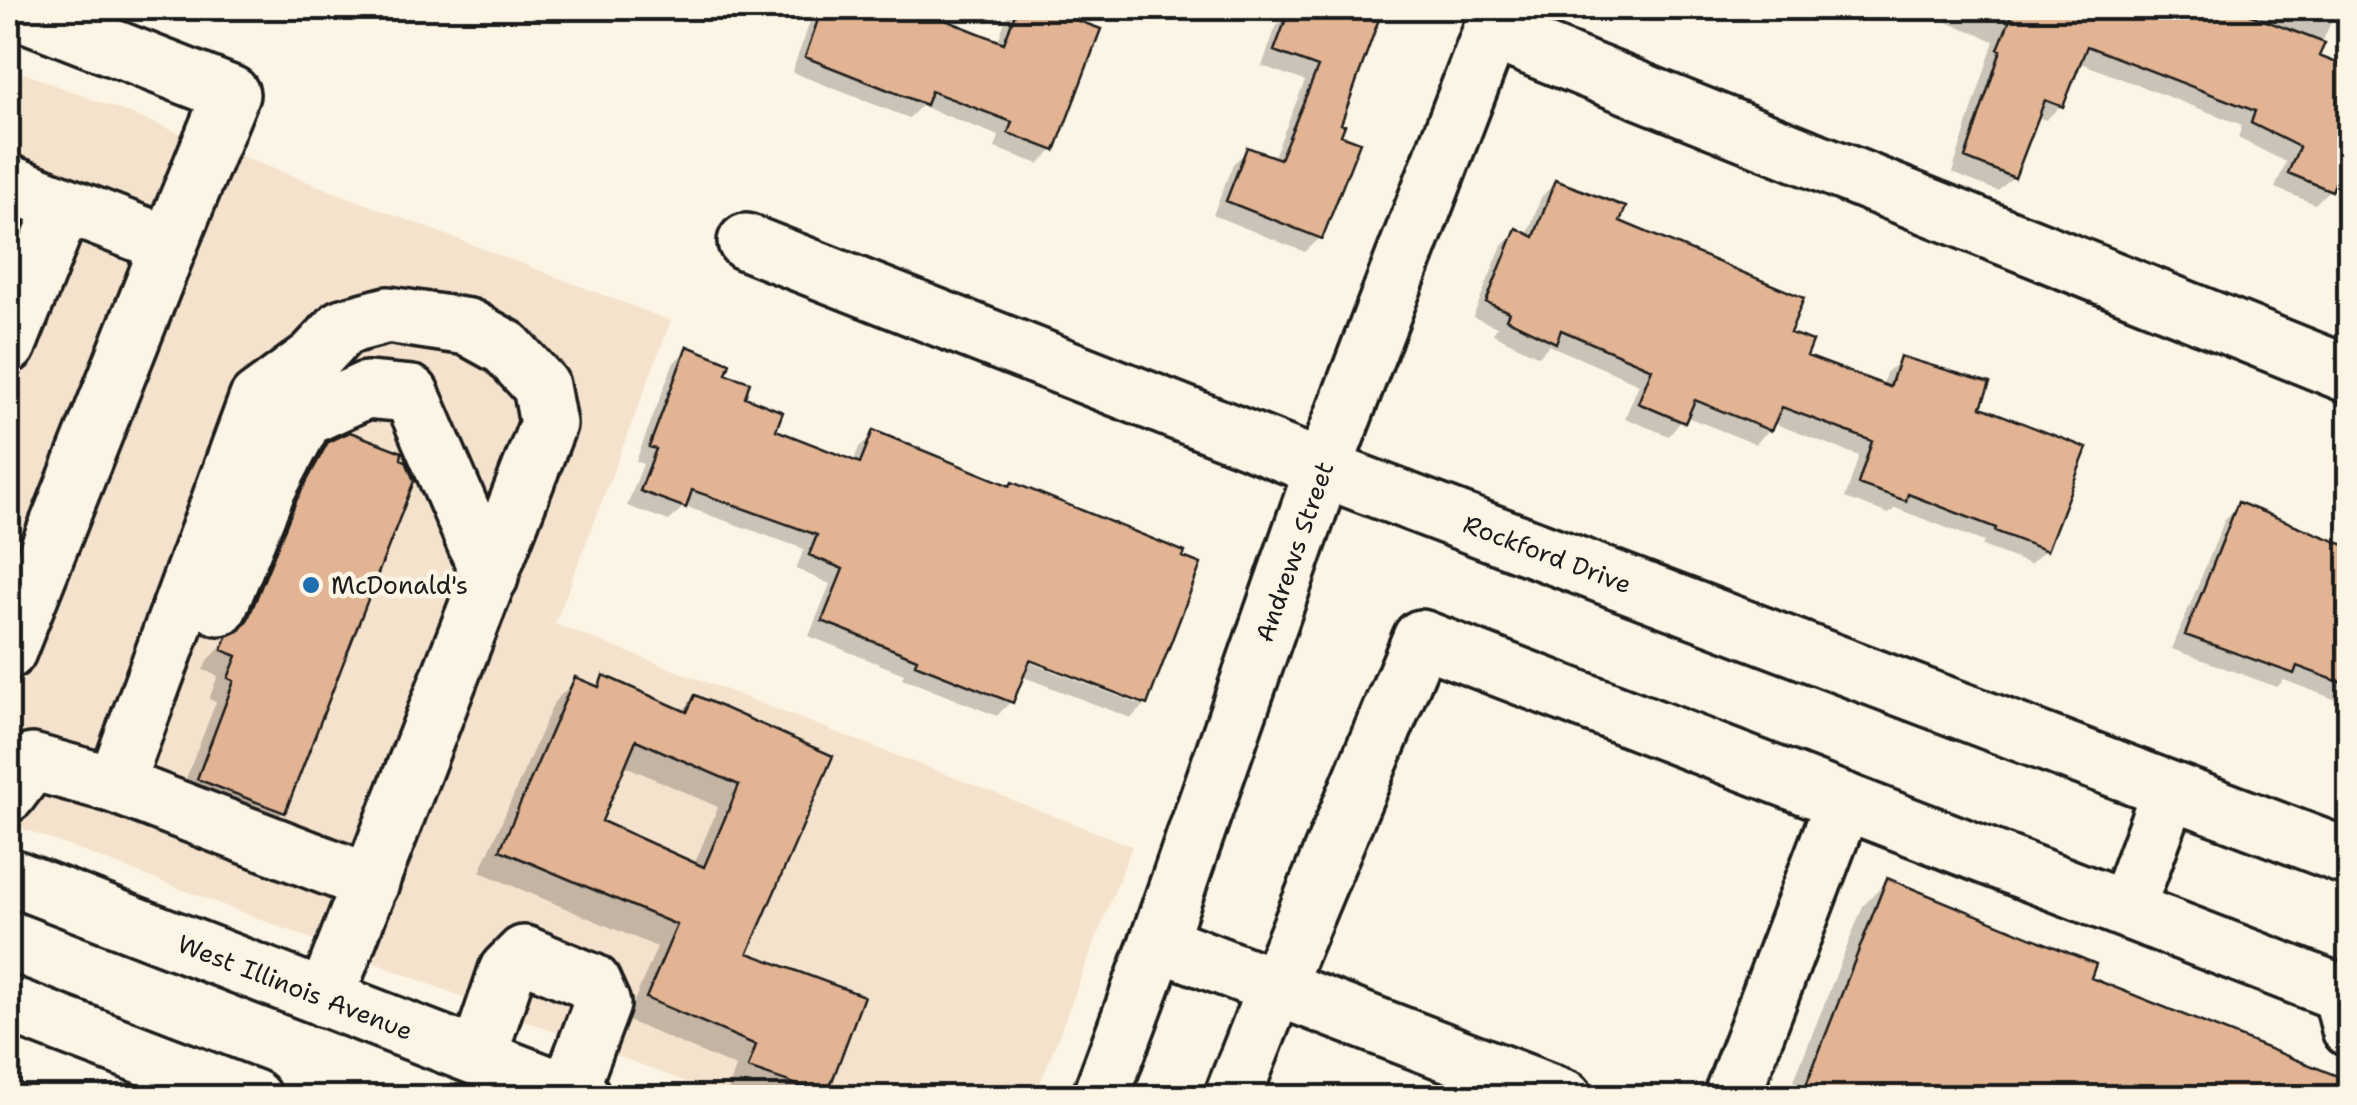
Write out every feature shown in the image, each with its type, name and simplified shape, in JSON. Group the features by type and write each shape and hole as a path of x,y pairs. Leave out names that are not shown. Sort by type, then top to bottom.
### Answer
{"street":[{"path":"8,651 231,94 11,8"},
{"path":"1496,19 2350,375"},
{"name":"Andrews Street","path":"1100,1098 1323,469 1496,19"},
{"path":"8,183 170,246"},
{"path":"8,345 64,205"},
{"name":"Rockford Drive","path":"746,242 1323,469 2350,858"},
{"path":"128,790 257,400 314,358 343,328 388,315 468,328 506,348 541,386 548,424 326,999"},
{"path":"128,790 268,488 305,418 366,390 411,394 490,577"},
{"path":"1232,1098 1421,638 2341,993 2350,1029"},
{"path":"16,770 128,790 371,883"},
{"path":"2126,909 2170,790"},
{"path":"1731,1098 1844,801"},
{"name":"West Illinois Avenue","path":"8,876 576,1095"},
{"path":"1158,942 1566,1098"},
{"path":"478,1057 507,971 524,954 592,982 602,1004 576,1095"},
{"path":"8,1004 254,1098"}],"shaded area":[{"path":"8,67 671,321 555,624 1132,846 1035,1097 725,1097 8,823"}],"building":[{"path":"822,8 915,8 1004,43 1017,8 1044,8 1101,29 1055,151 1008,133 1012,122 931,91 926,105 805,57"},
{"path":"1290,8 1383,8 1341,124 1345,125 1341,135 1360,142 1322,239 1226,201 1247,147 1280,159 1318,67 1274,51"},
{"path":"2232,8 2325,43 2319,56 2350,68 2350,148 2332,191 2288,173 2299,147 2251,123 2255,111 2087,46 2063,107 2045,100 2015,178 1965,158 2011,17 1996,11"},
{"path":"1555,180 1626,207 1620,221 1804,298 1790,333 1813,341 1807,356 1890,387 1900,356 1990,383 1981,407 2087,448 2047,551 1908,494 1906,501 1858,484 1872,441 1782,407 1771,431 1695,400 1685,423 1638,403 1652,369 1561,330 1556,343 1506,319 1509,312 1486,302 1516,228 1534,237"},
{"path":"687,346 730,363 726,374 750,382 745,397 783,412 776,430 860,463 873,430 1185,552 1183,557 1201,564 1147,705 1030,660 1013,703 915,664 917,659 822,621 843,569 809,555 817,535 692,490 686,508 640,491 656,449 649,447"},
{"name":"McDonald's","path":"350,432 402,452 401,459 406,461 414,481 285,813 197,779 234,681 228,678 237,656 222,650 227,636 239,631 248,619 296,501 328,442"},
{"path":"2238,502 2350,547 2350,686 2297,666 2294,674 2185,635"},
{"path":"603,675 687,712 695,695 833,756 748,953 864,996 827,1095 748,1068 756,1045 646,998 677,925 500,850 575,677 599,687","holes":["636,740 739,785 704,867 602,821"]},
{"path":"1887,878 2096,964 2091,978 2350,1081 2350,1098 1801,1098"}],"place":[{"name":"McDonald's","path":"311,585"}]}
